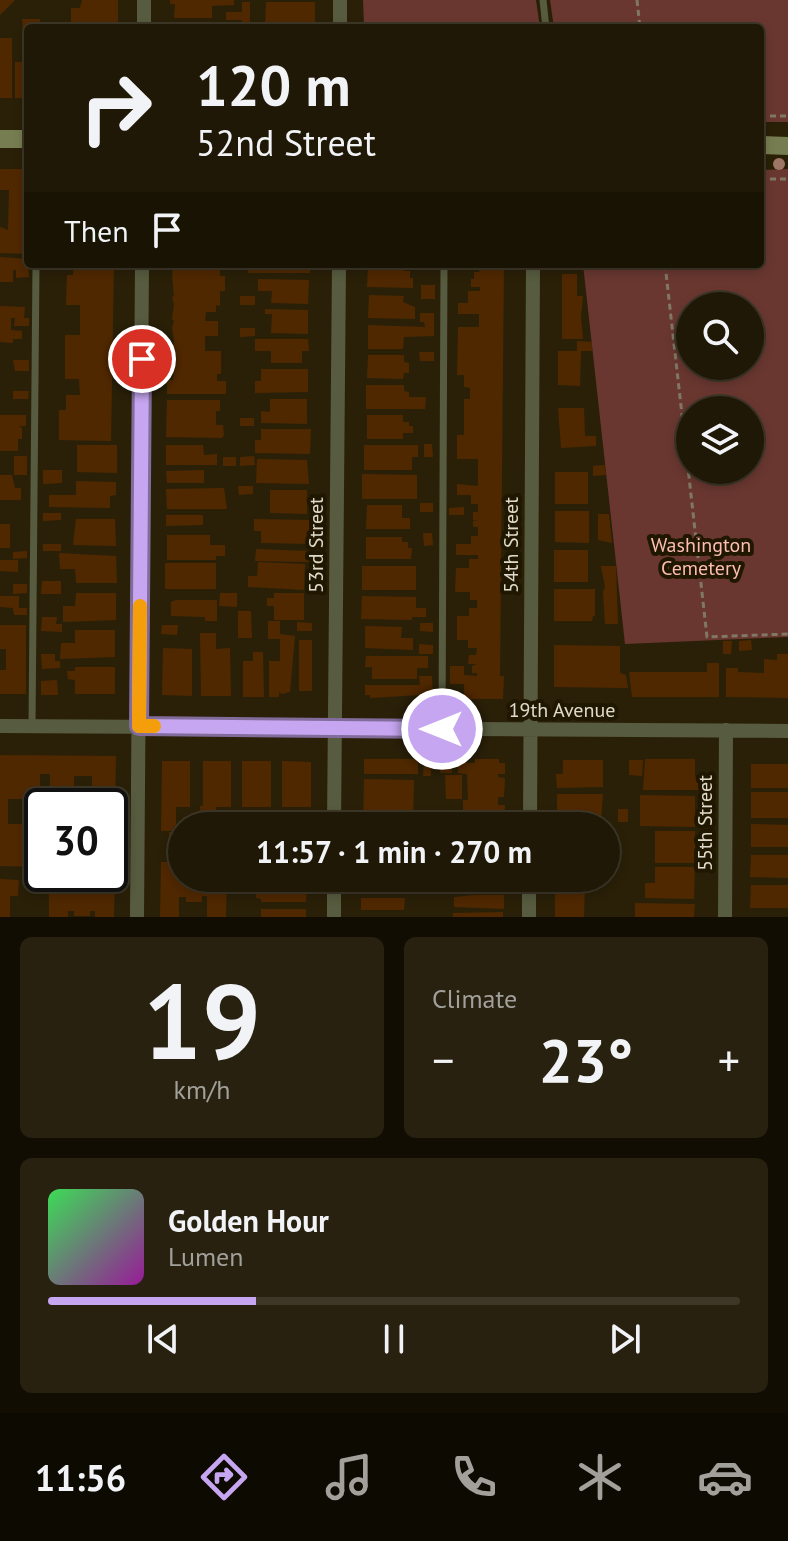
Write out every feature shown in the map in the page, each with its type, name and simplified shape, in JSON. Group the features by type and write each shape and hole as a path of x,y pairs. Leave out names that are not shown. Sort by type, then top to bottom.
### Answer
{"street":[{"path":"144,0 144,24"},
{"path":"340,0 340,24"},
{"path":"0,139 24,139"},
{"path":"764,145 788,146"},
{"path":"137,917 142,268"},
{"name":"53rd Street","path":"334,812 339,268"},
{"name":"54th Street","path":"530,812 533,268"},
{"name":"19th Avenue","path":"0,726 788,731"},
{"name":"55th Street","path":"725,917 726,730"},
{"path":"334,892 334,917"},
{"path":"529,892 529,917"}],"lane":[{"path":"543,0 546,24"},
{"path":"32,726 36,268"},
{"path":"442,729 444,268"}],"path":[{"path":"637,0 640,24"},
{"path":"764,116 788,116"},
{"path":"764,179 788,179"},
{"path":"665,268 707,637 788,634"}],"green space":[{"path":"363,0 536,0 539,24 364,24"},
{"path":"550,0 788,0 788,122 764,122 764,24 553,24"},
{"name":"Washington Cemetery","path":"788,169 788,637 625,644 583,268 764,268 764,170"}],"building":[{"path":"0,0 15,0 0,15"},
{"path":"82,0 118,0 118,24 71,24 71,8 80,8"},
{"path":"170,0 234,0 234,5 212,6 212,18 174,18 175,4 170,4"},
{"path":"242,2 250,2 250,24 242,24 242,20 226,20 226,12 242,12"},
{"path":"266,2 315,2 315,24 265,24"},
{"path":"22,19 40,19 40,24 24,24 23,34"},
{"path":"175,22 212,22 212,24"},
{"path":"0,38 12,38 12,98 0,98"},
{"path":"15,62 24,62 24,98 15,98"},
{"path":"0,169 24,169 24,254 0,253 0,227 8,230 9,190 0,190"},
{"path":"0,257 24,259 24,268 28,268 29,277 16,278 16,270 13,270 13,282 0,282"},
{"path":"74,268 114,268 111,441 59,440 59,410 66,410 66,395 80,395 79,379 65,379 65,335 80,335 80,305 66,305 67,275 73,275"},
{"path":"173,268 220,268 220,276 225,276 225,291 220,291 220,306 216,305 216,312 206,312 205,321 218,321 218,336 205,336 205,351 221,351 221,374 217,374 217,381 226,381 226,394 167,394 167,380 173,380 174,371"},
{"path":"248,268 310,268 310,273 248,273"},
{"path":"368,268 404,268 404,271 410,271 410,278 413,278 413,288 367,287"},
{"path":"480,268 504,268 500,676 504,676 503,699 464,699 464,684 450,684 450,666 464,666 464,675 477,676 477,673 472,673 472,666 477,664 468,664 469,655 476,655 477,648 468,648 468,640 457,640 457,616 469,616 469,608 477,608 477,600 470,600 470,592 455,592 456,568 469,568 469,559 478,559 478,555 456,555 456,544 471,544 471,536 478,536 478,527 473,527 473,521 478,520 473,520 473,512 478,512 478,504 471,504 471,495 457,495 457,484 478,486 478,459 457,459 457,435 464,435 464,399 470,399 470,388 464,387 464,375 457,375 458,327 479,327 479,314 458,314 458,303 468,303 468,291 480,291 480,287 471,287 474,272 479,272"},
{"path":"562,274 577,274 577,296 583,296 583,339 562,339"},
{"path":"258,279 309,280 308,304 271,303 272,291 258,291"},
{"path":"421,285 435,285 435,299 421,299"},
{"path":"369,295 404,296 403,302 415,307 415,319 368,318"},
{"path":"240,296 255,296 255,305 240,305"},
{"path":"0,306 25,307 24,318 29,318 29,326 14,326 15,318 11,318 11,330 22,331 22,339 13,339 13,343 0,342"},
{"path":"265,309 308,310 308,334 271,333 272,314 265,314"},
{"path":"420,313 434,313 434,336 404,337 403,349 368,349 368,325 425,327 424,322 420,322"},
{"path":"240,328 255,328 255,336 240,337"},
{"path":"255,339 308,339 309,351 302,351 302,363 271,363 271,351 255,351"},
{"path":"577,341 592,342 592,351 581,351 580,386 558,385 558,351 577,351"},
{"path":"419,352 434,352 434,361 420,361"},
{"path":"368,355 404,355 404,362 409,363 409,373 404,373 403,379 367,378"},
{"path":"13,360 29,360 29,371 15,371"},
{"path":"261,369 308,369 308,392 255,393 255,381 261,381"},
{"path":"366,385 404,385 409,397 426,397 425,409 366,409"},
{"path":"13,391 29,391 28,399 13,399"},
{"path":"270,399 307,399 307,424 261,423 261,411 270,412"},
{"path":"167,400 220,400 216,425 223,425 224,435 222,438 166,437"},
{"path":"558,408 584,408 585,436 596,436 596,446 561,448"},
{"path":"0,415 26,415 26,426 19,426 22,428 22,439 18,439 18,451 0,451"},
{"path":"367,415 403,415 403,422 413,426 413,433 403,433 403,439 367,439"},
{"path":"240,418 254,418 254,426 240,426"},
{"path":"261,429 311,429 310,454 255,453 255,440 261,440"},
{"path":"424,444 432,444 433,457 424,457"},
{"path":"77,445 117,445 117,473 77,472"},
{"path":"166,445 203,445 204,455 217,454 217,465 166,465"},
{"path":"364,445 418,445 418,457 412,457 412,470 364,470"},
{"path":"14,456 27,456 27,475 14,475"},
{"path":"254,456 255,465 240,466 240,457"},
{"path":"223,457 236,457 236,466 223,466"},
{"path":"257,459 307,460 309,484 256,483"},
{"path":"605,465 606,475 593,476 593,466"},
{"path":"43,470 62,470 62,483 43,484"},
{"path":"204,470 204,483 167,483 166,471"},
{"path":"555,472 588,472 588,504 555,504"},
{"path":"362,474 417,475 417,499 362,499"},
{"path":"0,475 12,475 15,488 21,488 21,500 0,500"},
{"path":"76,481 116,482 116,495 110,496 110,508 49,507 49,495 76,495"},
{"path":"238,486 253,486 253,494 239,495"},
{"path":"224,488 227,509 167,509 166,489"},
{"path":"270,490 307,490 307,514 270,513"},
{"path":"420,503 433,503 433,512 420,512"},
{"path":"367,505 402,505 402,518 410,518 410,529 366,529"},
{"path":"464,507 464,515 449,515 449,508"},
{"path":"555,511 589,511 589,543 555,542"},
{"path":"43,513 61,513 61,520 43,521"},
{"path":"598,514 609,514 612,543 598,540"},
{"path":"166,515 203,515 203,525 166,526"},
{"path":"76,519 115,519 116,546 73,545"},
{"path":"254,519 309,520 309,544 261,543 261,531 254,531"},
{"path":"0,524 10,524 10,548 0,548"},
{"path":"423,533 432,533 433,545 424,546"},
{"path":"167,535 210,535 210,545 225,545 225,556 216,556 216,560 167,560"},
{"path":"366,537 402,537 402,542 408,542 408,548 412,548 411,559 366,559"},
{"path":"43,544 61,544 61,551 43,551"},
{"path":"256,549 310,551 310,562 255,561"},
{"path":"554,550 588,550 588,582 554,582"},
{"path":"27,551 27,558 13,559 13,552"},
{"path":"59,553 116,556 117,583 76,583 75,569 60,569"},
{"path":"0,560 18,560 18,572 0,571"},
{"path":"258,562 305,564 304,590 248,587 248,576 257,576"},
{"path":"165,563 216,563 216,589 165,589"},
{"path":"362,566 416,566 416,590 362,590"},
{"path":"601,566 616,566 618,624 605,624 605,587"},
{"path":"42,581 61,581 61,594 41,594"},
{"path":"13,584 27,584 27,593 13,594"},
{"path":"554,589 595,589 595,616 592,621 554,621"},
{"path":"76,593 116,593 116,620 63,622 63,606 75,606"},
{"path":"220,593 237,593 237,607 219,606"},
{"path":"274,593 304,593 304,620 274,620 274,606 267,606 267,598 274,598"},
{"path":"0,596 19,596 19,608 27,608 27,615 14,615 13,608 0,607"},
{"path":"362,596 416,597 416,608 426,608 426,617 412,617 412,620 361,619"},
{"path":"217,600 217,621 205,621 205,617 171,616 171,602"},
{"path":"238,611 251,611 252,638 238,638"},
{"path":"42,617 57,617 56,624 62,624 62,632 41,631"},
{"path":"268,621 280,621 280,634 295,636 290,692 279,692 279,697 269,697 269,661 280,661 280,639 268,639"},
{"path":"297,622 312,623 312,631 297,631"},
{"path":"420,623 433,623 433,632 420,631"},
{"path":"0,625 26,625 26,694 0,694 0,670 6,670 6,649 0,649"},
{"path":"162,625 178,625 177,635 161,634"},
{"path":"365,626 402,627 401,638 413,638 413,650 365,648"},
{"path":"75,630 115,630 115,657 60,659 61,643 75,643"},
{"path":"200,633 216,633 216,649 230,648 231,696 201,696"},
{"path":"299,640 312,640 312,691 299,691"},
{"path":"751,640 752,650 739,651 739,641"},
{"path":"723,641 732,641 731,654 723,654"},
{"path":"419,644 433,645 433,654 419,654"},
{"path":"554,645 620,646 620,673 626,675 628,688 554,687"},
{"path":"163,648 192,649 192,696 162,695"},
{"path":"253,652 263,652 264,697 243,697 243,661 253,661"},
{"path":"41,654 55,654 60,668 42,669"},
{"path":"777,654 788,654 788,698 726,697 726,668 738,668 738,672 764,673 764,659 777,660"},
{"path":"366,656 428,656 428,668 417,668 417,679 372,679 372,667 365,667"},
{"path":"707,663 719,663 719,697 632,697 629,672 707,672"},
{"path":"75,667 115,667 115,694 75,694 75,680 68,679 67,671 75,671"},
{"path":"419,676 432,676 433,698 420,698 420,695 370,698 370,695 365,695 365,685 420,685"},
{"path":"57,680 58,695 41,695 41,681"},
{"path":"0,755 116,756 115,788 92,788 92,776 74,776 74,788 50,788 50,774 40,774 40,788 24,788 24,799 8,799 8,824 24,824 24,867 0,866"},
{"path":"441,755 449,755 448,766 452,766 452,773 440,773"},
{"path":"364,759 418,759 418,774 364,774"},
{"path":"424,759 431,759 431,776 423,776"},
{"path":"475,759 499,759 499,763 505,763 505,774 498,774 498,777 505,778 504,797 498,797 498,805 505,805 505,812 463,812 463,800 468,800 467,774 458,773 458,763 475,763"},
{"path":"645,759 695,759 695,776 698,776 700,790 643,790"},
{"path":"563,760 603,760 603,787 557,788 556,774 563,774"},
{"path":"629,760 643,760 642,776 629,775"},
{"path":"162,761 190,761 190,807 176,807 176,812 168,812 168,831 161,831"},
{"path":"203,761 231,761 231,807 216,807 216,812 200,812 200,806 203,806"},
{"path":"242,761 271,761 271,807 242,807"},
{"path":"282,761 311,762 311,807 282,807"},
{"path":"751,764 788,764 788,788 751,788"},
{"path":"445,775 462,775 462,799 446,799"},
{"path":"364,779 414,780 413,812 363,812"},
{"path":"751,792 788,792 788,818 751,818"},
{"path":"557,794 603,794 602,812 557,812"},
{"path":"640,795 695,796 695,827 640,826"},
{"path":"618,809 628,809 628,822 620,822"},
{"path":"751,824 788,825 788,847 751,847"},
{"path":"655,831 695,831 695,863 655,863"},
{"path":"751,855 788,855 788,878 750,877"},
{"path":"161,862 168,862 168,892 227,892 226,917 207,917 207,896 202,896 202,902 186,902 186,897 179,897 179,917 160,917"},
{"path":"655,867 695,867 694,899 645,898 645,883 655,883"},
{"path":"0,879 19,880 18,896 10,896 10,917 0,917"},
{"path":"751,885 788,885 788,908 750,908"},
{"path":"49,892 115,892 114,917 95,917 95,911 90,911 90,916 74,916 74,911 68,911 68,917 49,917"},
{"path":"256,892 306,892 306,902 261,902 256,898"},
{"path":"413,892 413,894 360,893"},
{"path":"555,892 585,892 584,917 555,917"},
{"path":"504,895 504,909 454,907 454,897"},
{"path":"361,898 405,898 404,910 361,910"},
{"path":"635,903 695,904 694,917 635,917"},
{"path":"261,909 306,909 306,917 261,917"},
{"path":"503,912 503,917 453,917 453,913"}],"slow traffic":[{"path":"140,606 139,726 154,726"}],"route":[{"path":"142,359 139,726 442,729"}]}
